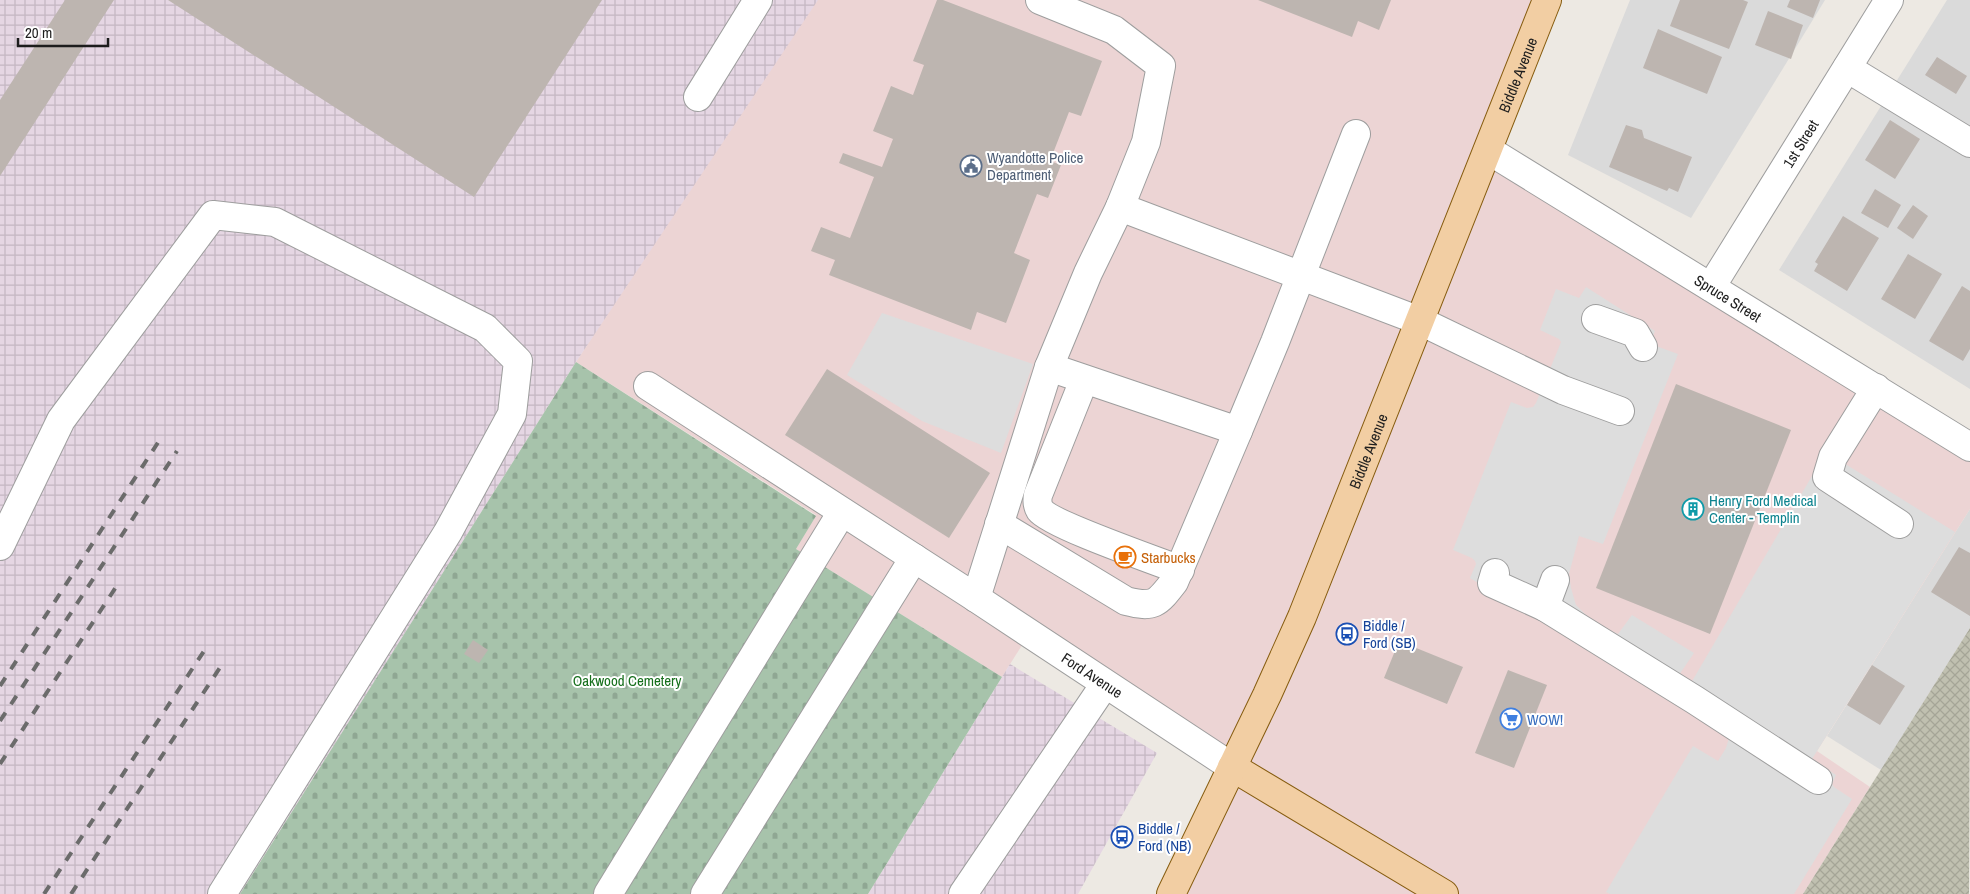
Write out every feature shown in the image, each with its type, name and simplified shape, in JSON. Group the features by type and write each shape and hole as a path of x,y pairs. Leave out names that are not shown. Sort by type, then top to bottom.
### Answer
{"main road":[{"name":"Biddle Avenue","path":"1171,894 1268,695 1302,617 1547,0"},
{"name":"Ford Avenue","path":"1232,767 1444,894"}],"street":[{"path":"698,97 758,0"},
{"path":"976,598 1049,367 1088,273 1120,207 1146,142 1160,66 1114,30 1040,0"},
{"name":"1st Street","path":"1711,287 1889,0"},
{"path":"1847,68 1970,143"},
{"path":"999,524 1126,601 1145,606 1161,599 1174,582 1180,570 1302,276 1356,134"},
{"name":"Spruce Street","path":"1488,150 1970,447"},
{"path":"1120,207 1420,321 1563,390 1620,412"},
{"path":"0,546 61,420 213,215 275,222 486,328 518,361 512,414 448,532 222,894"},
{"path":"1596,319 1635,333 1643,347"},
{"path":"1049,367 1238,431"},
{"path":"1084,380 1038,495 1037,504 1041,511 1063,524 1180,570"},
{"name":"Ford Avenue","path":"648,386 976,598 1232,767"},
{"path":"1876,388 1832,456 1827,477 1900,524"},
{"path":"608,894 842,512"},
{"path":"704,894 914,558"},
{"path":"1495,573 1492,583 1544,607 1818,780"},
{"path":"1544,607 1555,580"},
{"path":"963,894 1105,684"}],"shaded area":[{"path":"0,0 818,0 576,362 240,894 0,894"},
{"path":"812,0 1547,0 1488,150 1970,447 1970,509 1817,751 1870,787 1803,894 1171,894 1232,767 1029,634 1002,677 796,549 816,515 576,362"},
{"path":"1630,0 1825,0 1691,218 1568,155"},
{"path":"1947,0 1970,0 1970,389 1779,270"},
{"path":"1586,287 1655,331 1652,339 1656,346 1678,354 1603,544 1579,536 1569,574 1571,588 1576,605 1593,622 1618,634 1632,615 1694,653 1679,675 1691,683 1826,452 1955,532 1812,759 1836,775 1832,784 1834,787 1852,799 1794,894 1610,894 1606,892 1693,746 1718,761 1726,748 1729,738 1470,578 1476,564 1475,561 1453,550 1511,402 1527,408 1533,407 1561,342 1559,339 1540,330 1556,289 1579,298"},
{"path":"882,313 1033,364 1001,453 922,421 847,375"},
{"path":"1970,509 1970,628 1881,770 1827,736"},
{"path":"1970,628 1969,894 1803,894 1870,787"},
{"path":"1010,664 1157,753 1078,894 868,894"}],"green space":[{"name":"Oakwood Cemetery","path":"576,362 816,516 796,549 1002,677 868,894 240,894"}],"building":[{"path":"65,0 114,0 0,176 0,100"},
{"path":"168,0 602,0 474,197"},
{"name":"Wyandotte Police Department","path":"937,0 943,0 1102,61 1081,116 1069,112 1050,161 1061,165 1048,198 1037,194 1014,253 1030,260 1006,323 977,312 971,330 829,275 835,260 811,251 821,227 850,238 874,177 839,163 843,153 882,167 893,139 873,131 891,86 913,95 924,65 913,61"},
{"path":"1258,0 1391,0 1379,30 1358,21 1352,37"},
{"path":"1680,0 1743,0 1748,2 1729,49 1670,26"},
{"path":"1790,0 1820,0 1813,18 1787,7"},
{"path":"1768,11 1803,25 1791,59 1755,45"},
{"path":"1658,29 1722,57 1707,94 1643,68"},
{"path":"1937,57 1967,76 1956,94 1925,75"},
{"path":"1890,120 1920,139 1895,179 1865,160"},
{"path":"1626,125 1642,130 1644,138 1692,157 1678,192 1669,188 1667,191 1609,167"},
{"path":"1875,189 1901,205 1888,228 1861,213"},
{"path":"1913,205 1928,216 1913,239 1897,228"},
{"path":"1843,216 1879,238 1847,291 1814,271 1818,264 1815,262"},
{"path":"1908,254 1942,274 1915,319 1881,299"},
{"path":"1962,286 1970,291 1970,349 1963,361 1929,341"},
{"path":"827,369 990,473 949,538 785,435"},
{"name":"Henry Ford Medical Center - Templin","path":"1676,384 1791,430 1710,634 1596,588"},
{"path":"1959,547 1970,553 1970,616 1931,592"},
{"path":"473,640 488,650 479,663 464,654"},
{"path":"1399,641 1463,667 1447,704 1384,678"},
{"path":"1872,665 1905,686 1880,725 1847,705"},
{"name":"WOW!","path":"1508,670 1547,685 1514,768 1475,753"}],"railway":[{"path":"0,686 159,441"},
{"path":"0,721 177,451"},
{"path":"0,764 116,587"},
{"path":"44,894 204,651"},
{"path":"71,894 223,663"}],"place":[{"name":"Wyandotte Police Department","path":"971,166"},
{"name":"Henry Ford Medical Center - Templin","path":"1693,509"},
{"name":"Starbucks","path":"1125,557"},
{"name":"Biddle / Ford (SB)","path":"1347,634"},
{"name":"WOW!","path":"1511,719"},
{"name":"Biddle / Ford (NB)","path":"1122,837"}]}
